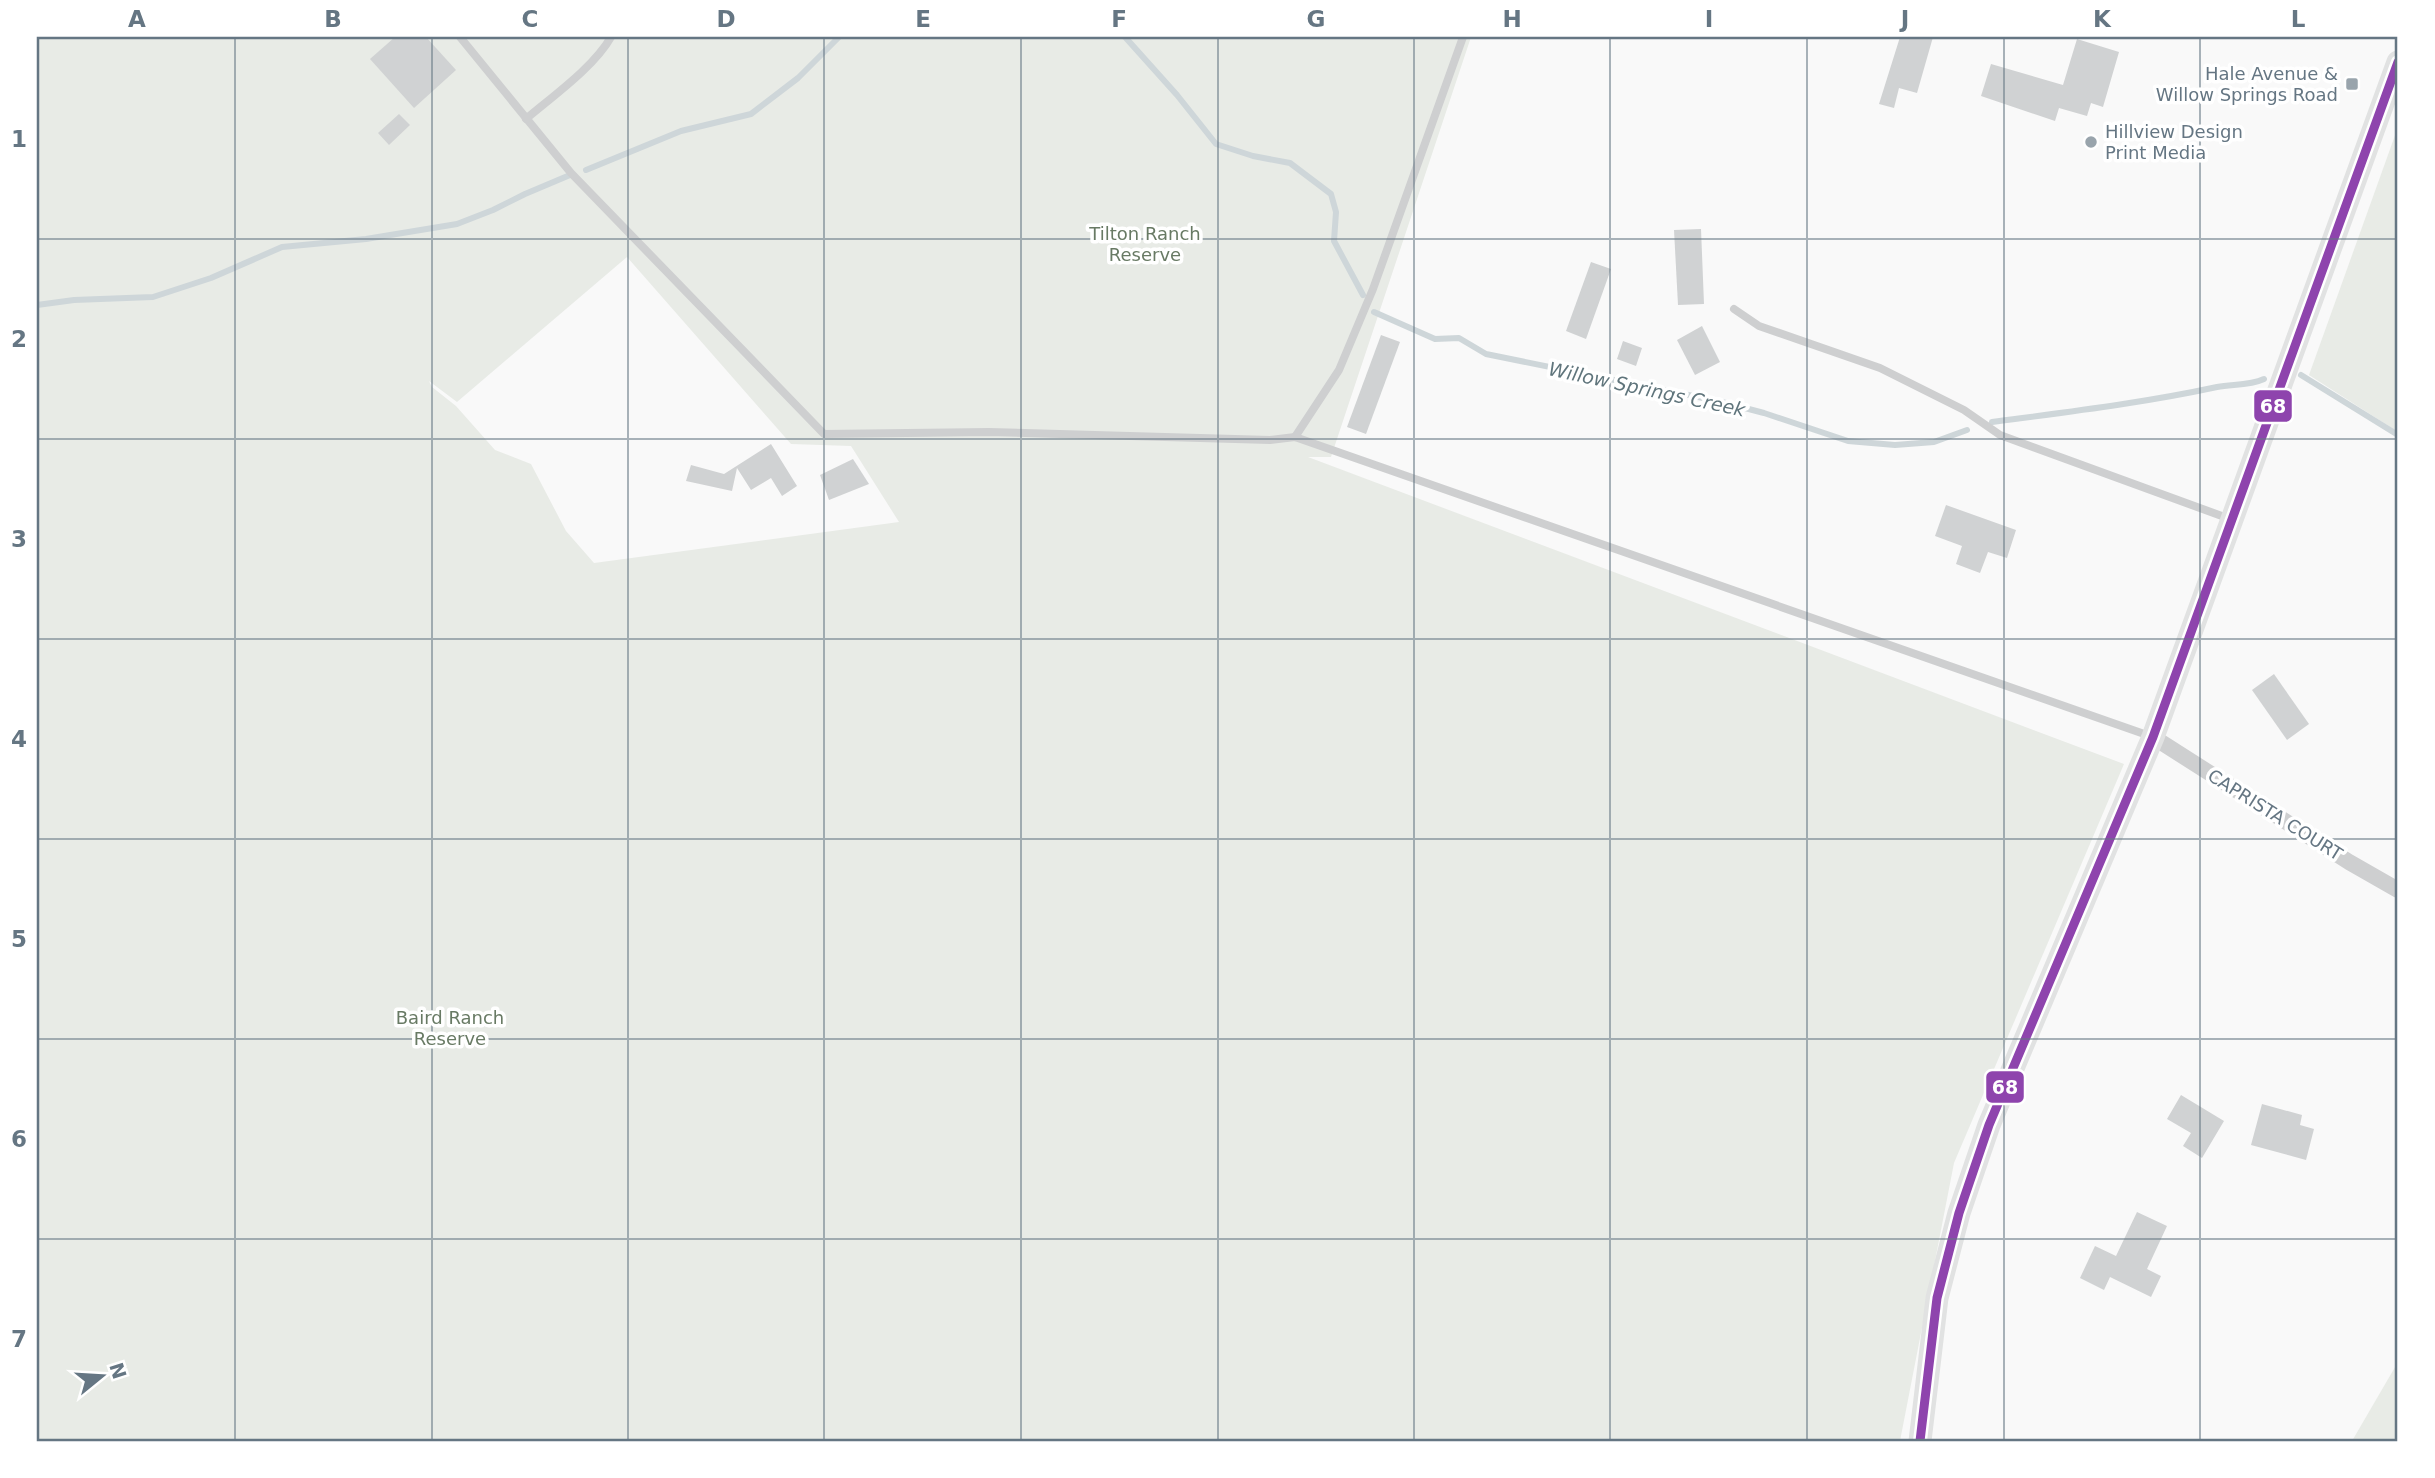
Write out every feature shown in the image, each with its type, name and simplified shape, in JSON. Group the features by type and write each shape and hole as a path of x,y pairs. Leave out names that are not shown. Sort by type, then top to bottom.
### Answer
{"main road":[{"path":"1920,1441 1937,1298 1959,1213 1999,1099 2153,737 2398,62"}],"street":[{"name":"CAPRISTA COURT","path":"2153,737 2349,862 2398,890"}],"lane":[{"path":"460,37 570,173 824,434 989,432 1270,440 1295,437 2153,737"},
{"path":"526,119 606,46 611,37"},
{"path":"1295,437 1339,370 1373,289 1462,37"},
{"path":"1734,309 1759,326 1880,368 1964,410 2000,435 2233,520"}],"green space":[{"path":"37,37 1471,37 1331,457 1308,457 2124,764 1954,1163 1900,1441 37,1441","holes":["627,257 791,444 851,446 899,522 594,563 566,531 531,464 495,450 456,406 432,387 429,381 457,402"]},
{"path":"2398,127 2398,432 2309,375"},
{"path":"2398,1362 2398,1441 2352,1441"}],"building":[{"path":"395,37 426,37 456,70 414,108 370,59"},
{"path":"1900,37 1933,37 1917,93 1899,88 1894,108 1879,104"},
{"path":"2077,39 2119,52 2103,107 2091,103 2087,116 2059,108 2055,121 1981,96 1991,64 2063,85"},
{"path":"399,114 410,125 389,145 378,133"},
{"path":"1701,229 1704,304 1678,305 1674,230"},
{"path":"1591,262 1611,269 1586,339 1566,331"},
{"path":"1702,326 1720,362 1695,375 1677,340"},
{"path":"1381,335 1400,342 1366,434 1347,427"},
{"path":"1623,341 1642,348 1636,366 1617,359"},
{"path":"771,444 797,486 782,496 771,478 751,490 737,468 732,491 686,481 691,465 724,474"},
{"path":"853,459 869,484 829,500 820,475"},
{"path":"1946,505 2016,530 2007,558 1988,552 1980,573 1956,564 1962,546 1935,536"},
{"path":"2274,674 2309,724 2287,740 2252,690"},
{"path":"2181,1095 2224,1121 2202,1158 2183,1146 2191,1133 2167,1119"},
{"path":"2262,1104 2302,1115 2300,1125 2314,1129 2306,1160 2251,1145"},
{"path":"2137,1212 2167,1226 2147,1269 2161,1276 2151,1297 2110,1277 2104,1290 2080,1278 2095,1246 2116,1256"}],"waterway":[{"path":"586,170 681,131 751,114 798,78 839,37"},
{"name":"Willow Springs Creek","path":"1125,37 1216,144 1253,156 1290,163 1331,194 1336,212 1334,241 1363,295"},
{"path":"37,305 74,300 153,297 211,278 282,247 366,239 457,224 570,175"},
{"name":"Willow Springs Creek","path":"1374,312 1435,339 1459,338 1486,354 1718,401 1848,441 1895,445 1934,442 1967,430"},
{"name":"Willow Springs Creek","path":"2301,375 2398,435"},
{"name":"Willow Springs Creek","path":"1992,422 2133,402 2264,379"}],"transit line":[{"name":"68","path":"1920,1441 1937,1298 1959,1213 1989,1125 2153,737 2398,62"}],"place":[{"name":"Hale Avenue & Willow Springs Road","path":"2352,84"},
{"name":"Hillview Design Print Media","path":"2091,142"}],"park label":[{"name":"Tilton Ranch Reserve","path":"1145,244"},
{"name":"Baird Ranch Reserve","path":"450,1028"}]}
